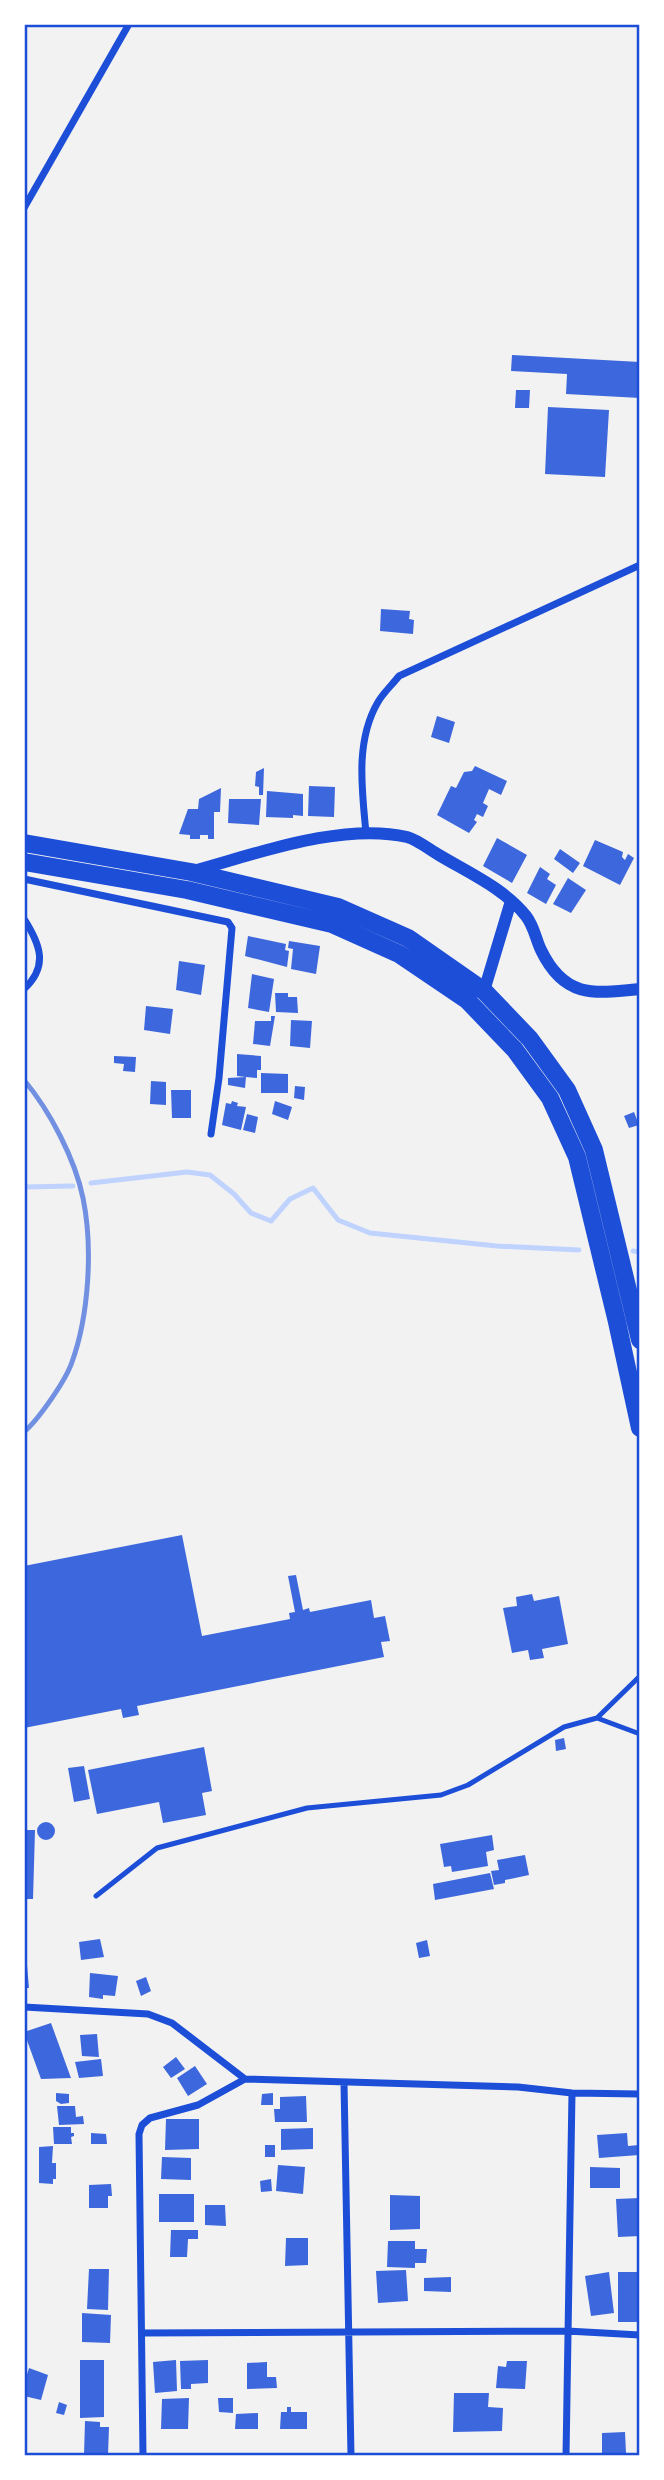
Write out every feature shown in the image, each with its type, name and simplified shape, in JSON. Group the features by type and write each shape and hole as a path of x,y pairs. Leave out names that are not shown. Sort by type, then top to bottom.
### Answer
{"highway":[{"path":"24,844 191,872 338,907 408,938 484,990 530,1039 567,1090 594,1150 639,1340"},
{"path":"24,862 187,890 332,924 399,954 467,1000 515,1050 550,1098 577,1157 617,1322 639,1428"}],"street":[{"path":"24,208 128,24"},
{"path":"366,833 361,775 364,738 378,702 399,676 639,565"},
{"path":"191,872 299,842 366,833 409,838 485,882 511,901 528,918 554,974 571,986 601,993 639,989"},
{"path":"24,880 228,922 232,928 219,1078 211,1135"},
{"path":"484,990 511,901"},
{"path":"24,919 36,937 41,961 35,979 24,989"},
{"path":"24,2007 148,2014 172,2023 245,2079"},
{"path":"143,2455 139,2134 142,2125 150,2118 198,2105 245,2079 518,2087 572,2093 639,2094"},
{"path":"344,2083 351,2455"},
{"path":"566,2455 572,2093"},
{"path":"142,2333 566,2330 639,2335"}],"lane":[{"path":"96,1896 157,1848 307,1808 441,1795 468,1785 564,1727 597,1718 639,1676"},
{"path":"597,1718 639,1734"}],"building":[{"path":"512,355 640,362 640,398 566,394 567,374 511,371"},
{"path":"516,390 530,390 529,408 515,408"},
{"path":"548,407 609,410 605,477 545,474"},
{"path":"381,609 410,611 409,619 414,620 413,634 380,631"},
{"path":"437,716 455,722 449,743 431,737"},
{"path":"475,766 507,781 501,795 489,789 483,803 488,806 483,817 477,814 474,820 477,822 469,833 437,815 451,786 456,788 464,772 472,771"},
{"path":"264,768 263,795 259,795 259,787 255,786 256,772"},
{"path":"309,786 335,787 334,817 308,816"},
{"path":"221,788 220,812 214,812 214,839 208,839 208,835 200,835 200,839 190,839 190,835 179,834 188,809 198,809 199,799"},
{"path":"267,791 303,794 303,816 266,817"},
{"path":"229,799 261,799 259,825 228,823"},
{"path":"497,838 527,855 512,883 483,866"},
{"path":"595,840 623,852 622,857 625,860 628,854 634,858 620,885 583,866"},
{"path":"560,849 580,863 573,873 554,859"},
{"path":"540,867 550,874 547,879 556,885 546,904 527,893"},
{"path":"568,878 586,890 571,913 553,904"},
{"path":"248,936 286,944 285,950 289,951 287,967 245,956"},
{"path":"289,941 320,946 316,974 291,969 293,949 288,948"},
{"path":"179,961 205,965 201,995 176,990"},
{"path":"252,974 274,979 269,1012 248,1008"},
{"path":"275,993 288,993 288,997 297,997 298,1013 276,1012"},
{"path":"146,1006 173,1009 170,1034 144,1030"},
{"path":"271,1016 275,1016 270,1046 253,1044 255,1021 271,1021"},
{"path":"291,1020 312,1021 310,1048 290,1046"},
{"path":"237,1054 261,1056 261,1070 257,1070 257,1078 237,1076"},
{"path":"114,1056 136,1057 135,1072 123,1071 124,1064 114,1063"},
{"path":"261,1073 288,1074 288,1093 261,1093"},
{"path":"246,1077 245,1088 228,1085 228,1078"},
{"path":"151,1081 166,1082 166,1105 150,1104"},
{"path":"295,1086 305,1087 304,1100 294,1098"},
{"path":"171,1090 191,1090 191,1118 172,1118"},
{"path":"232,1101 238,1103 237,1106 246,1107 241,1130 222,1125 226,1103 231,1104"},
{"path":"275,1101 292,1107 288,1120 272,1114"},
{"path":"634,1112 639,1125 629,1128 624,1116"},
{"path":"247,1114 258,1117 255,1133 243,1130"},
{"path":"182,1535 202,1636 290,1619 289,1613 295,1612 288,1576 296,1575 303,1610 309,1608 310,1612 371,1600 374,1618 385,1616 390,1641 381,1642 384,1657 137,1706 139,1715 123,1718 121,1709 24,1728 24,1566"},
{"path":"532,1594 534,1601 559,1596 568,1644 542,1649 544,1658 530,1660 528,1650 512,1653 503,1608 517,1606 516,1597"},
{"path":"564,1738 566,1749 556,1751 555,1740"},
{"path":"204,1747 212,1791 202,1793 206,1815 163,1823 159,1802 97,1814 88,1770"},
{"path":"84,1766 90,1799 74,1802 68,1768"},
{"path":"46,1822 52,1825 55,1831 52,1837 46,1840 40,1837 37,1831 40,1825"},
{"path":"24,1830 35,1830 33,1899 24,1899"},
{"path":"492,1835 494,1850 486,1852 488,1866 452,1872 451,1866 444,1867 440,1844"},
{"path":"525,1855 529,1875 494,1885 491,1871 499,1870 497,1860"},
{"path":"490,1873 494,1889 435,1900 433,1884"},
{"path":"100,1939 104,1957 81,1960 79,1942"},
{"path":"427,1940 430,1956 419,1958 416,1943"},
{"path":"24,1965 27,1965 29,1988 24,1988"},
{"path":"90,1973 118,1976 115,1996 103,1995 103,1999 89,1997"},
{"path":"146,1977 151,1991 141,1996 136,1981"},
{"path":"51,2023 71,2078 41,2079 24,2032"},
{"path":"97,2034 99,2057 82,2056 80,2035"},
{"path":"176,2057 185,2069 171,2078 163,2067"},
{"path":"101,2059 103,2076 79,2078 75,2062"},
{"path":"195,2066 207,2084 188,2096 177,2078"},
{"path":"56,2093 69,2094 69,2103 61,2104 56,2101"},
{"path":"273,2093 273,2105 261,2105 262,2094"},
{"path":"306,2096 307,2122 275,2122 274,2109 280,2109 280,2097"},
{"path":"57,2106 75,2106 76,2117 83,2116 84,2124 59,2125"},
{"path":"166,2119 199,2119 199,2149 165,2150"},
{"path":"53,2127 71,2127 71,2133 74,2133 71,2137 72,2144 54,2144"},
{"path":"313,2128 313,2149 281,2150 281,2129"},
{"path":"91,2133 106,2134 107,2144 91,2144"},
{"path":"627,2133 628,2146 639,2145 639,2155 599,2158 597,2135"},
{"path":"265,2145 275,2145 275,2157 265,2157"},
{"path":"53,2146 52,2163 56,2163 56,2179 53,2179 53,2184 39,2183 39,2147"},
{"path":"162,2157 191,2158 191,2180 161,2179"},
{"path":"278,2165 305,2167 303,2194 276,2191"},
{"path":"590,2167 620,2168 620,2188 590,2188"},
{"path":"271,2179 272,2191 261,2192 260,2181"},
{"path":"111,2184 112,2196 108,2196 108,2208 89,2208 89,2185"},
{"path":"159,2194 194,2194 194,2222 159,2222"},
{"path":"390,2195 420,2196 420,2229 390,2230"},
{"path":"640,2198 640,2236 618,2237 616,2199"},
{"path":"205,2205 225,2205 226,2226 205,2225"},
{"path":"171,2230 198,2230 198,2239 188,2239 187,2257 170,2257"},
{"path":"286,2238 308,2238 308,2265 285,2266"},
{"path":"388,2241 415,2241 415,2249 427,2249 426,2263 415,2263 415,2268 387,2267"},
{"path":"89,2269 109,2269 108,2310 87,2309"},
{"path":"406,2270 408,2301 378,2303 376,2271"},
{"path":"609,2272 614,2313 591,2316 585,2276"},
{"path":"618,2272 640,2272 640,2322 618,2322"},
{"path":"451,2277 451,2292 424,2291 424,2278"},
{"path":"82,2313 111,2315 110,2343 82,2342"},
{"path":"80,2360 104,2360 104,2417 80,2418"},
{"path":"176,2360 177,2391 155,2393 153,2362"},
{"path":"208,2360 208,2383 191,2384 191,2389 181,2389 180,2361"},
{"path":"507,2361 527,2361 525,2389 496,2388 498,2366 506,2367"},
{"path":"267,2362 267,2377 276,2377 277,2388 247,2389 247,2363"},
{"path":"29,2368 48,2375 41,2400 24,2396 24,2384"},
{"path":"454,2393 489,2393 488,2407 503,2408 502,2431 453,2432"},
{"path":"189,2398 188,2429 161,2429 162,2399"},
{"path":"218,2398 233,2398 233,2413 219,2412"},
{"path":"59,2402 67,2405 64,2415 56,2413"},
{"path":"287,2407 291,2407 291,2412 307,2412 307,2429 280,2429 281,2412 287,2412"},
{"path":"258,2413 258,2429 235,2429 236,2414"},
{"path":"85,2421 100,2422 100,2427 109,2427 108,2455 84,2455"},
{"path":"625,2432 626,2453 602,2455 602,2433"}],"waterway":[{"path":"91,1183 187,1172 210,1175 234,1194 251,1213 271,1221 290,1199 313,1188 338,1220 370,1233 497,1246 579,1250"},
{"path":"24,1187 73,1186"},
{"path":"633,1251 640,1252"}],"railway":[{"path":"24,1080 52,1121 68,1152 83,1198 88,1238 86,1302 72,1362 51,1399 24,1432"}]}
